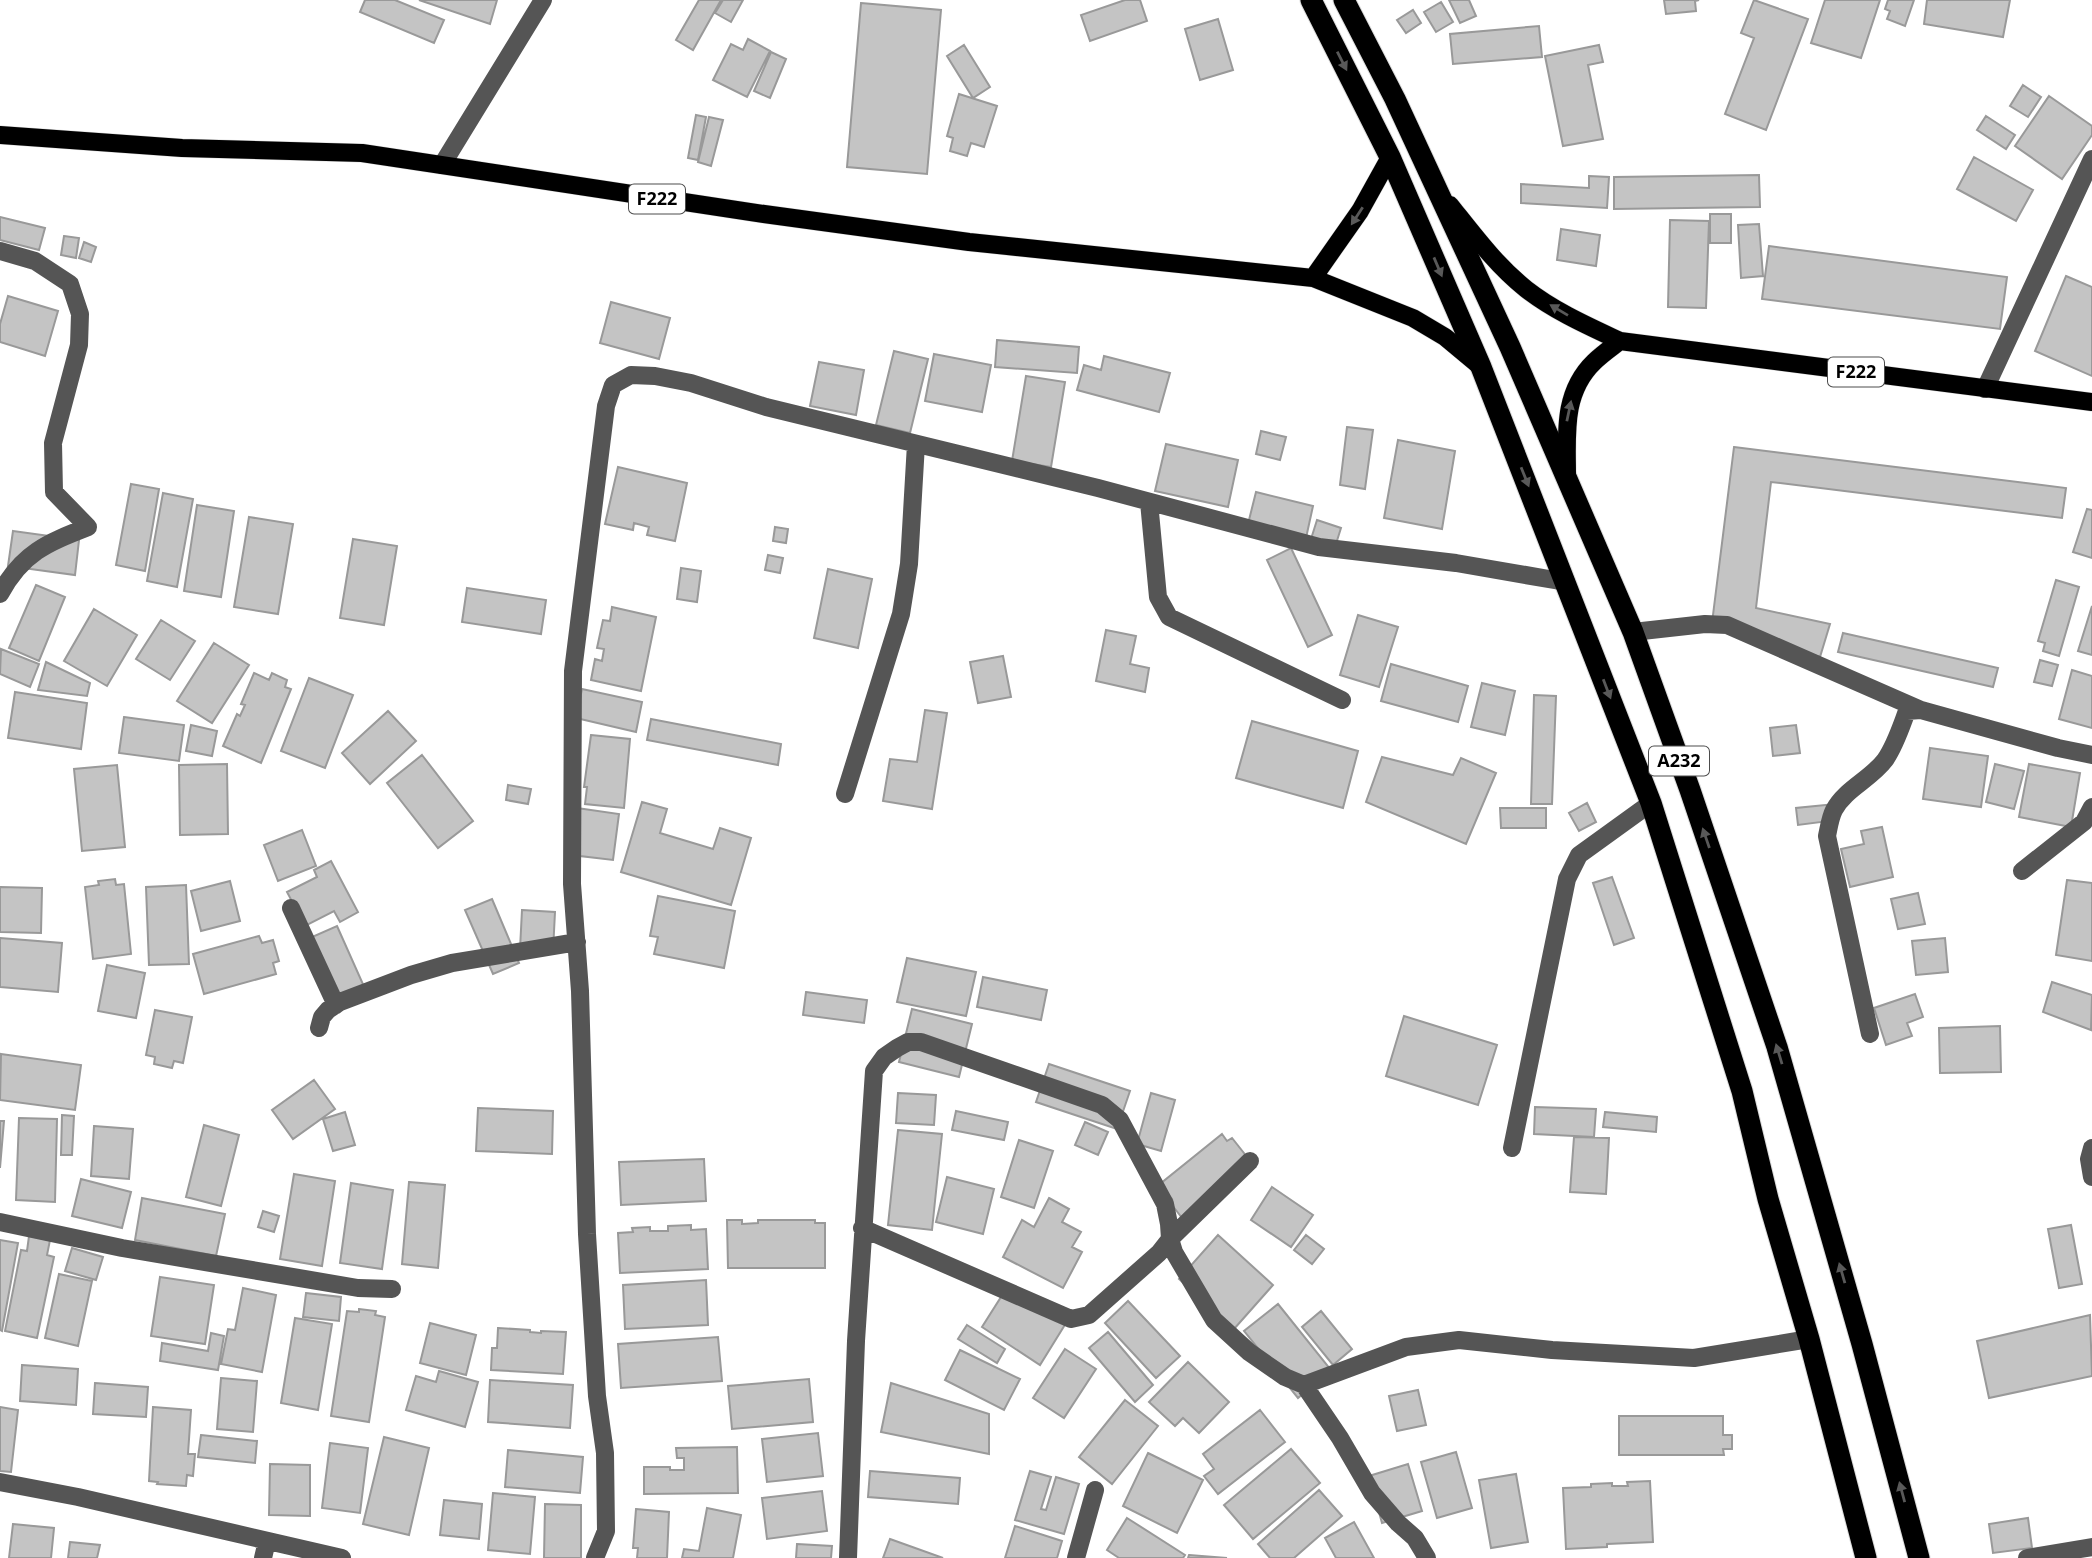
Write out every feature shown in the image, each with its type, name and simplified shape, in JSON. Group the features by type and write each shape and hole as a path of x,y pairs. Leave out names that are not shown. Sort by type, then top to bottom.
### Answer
{"highway":[{"name":"A232","path":"1311,0 1390,157 1481,367 1651,803 1742,1091 1768,1199 1809,1339 1866,1558"},
{"name":"A232","path":"1344,0 1395,100 1510,347 1633,632 1777,1047 1862,1343 1919,1558"}],"main road":[{"name":"F222","path":"0,135 182,148 362,153 764,215 969,242 1313,278 1413,318 1445,337 1481,367"},
{"path":"1313,278 1360,211 1390,157"},
{"name":"F222","path":"1439,192 1495,261 1527,290 1563,314 1620,341 2092,402"},
{"path":"1567,479 1567,414 1577,385 1593,363 1620,341"}],"street":[{"path":"442,165 543,0"},
{"path":"1985,389 2092,159"},
{"path":"0,251 35,261 70,284 80,314 79,345 52,443 54,492 88,527 33,552 6,582 0,594"},
{"path":"595,1558 606,1531 605,1453 597,1396 587,1234 581,1005 572,884 573,671 606,405 613,385 631,375 655,376 691,383 766,407 1319,547 1456,562 1566,582"},
{"path":"845,794 901,614 909,564 916,444"},
{"path":"1149,502 1158,597 1170,617 1342,700"},
{"path":"1633,632 1705,624 1727,625 1921,710 2092,755"},
{"path":"1870,1034 1827,836 1828,829 1835,808 1886,759 1907,711 1921,710"},
{"path":"1512,1148 1567,879 1579,855 1651,803"},
{"path":"2022,871 2084,822 2092,807"},
{"path":"291,908 336,1005"},
{"path":"319,1028 322,1017 336,1005 411,975 452,963 577,942"},
{"path":"848,1558 862,1228 874,1071 884,1057 897,1048 908,1042 921,1041 1102,1105 1120,1120 1165,1204 1174,1252 1214,1320 1249,1352 1285,1377 1304,1385 1340,1438 1372,1493 1415,1538 1427,1558"},
{"path":"2092,1148 2089,1158 2092,1177"},
{"path":"862,1228 1071,1319 1089,1315 1159,1253 1250,1161"},
{"path":"0,1222 122,1248 358,1289 392,1289"},
{"path":"1304,1385 1406,1347 1459,1340 1552,1350 1694,1357 1809,1339"},
{"path":"0,1482 78,1497 265,1549 342,1558"},
{"path":"1076,1558 1095,1490"},
{"path":"2027,1558 2092,1547"}],"building":[{"path":"365,0 395,0 444,20 434,43 360,12"},
{"path":"419,0 497,0 490,24"},
{"path":"699,0 721,0 693,50 676,40"},
{"path":"723,0 743,0 731,22 715,13"},
{"path":"1125,0 1140,0 1147,21 1090,41 1081,15"},
{"path":"1449,0 1469,0 1476,16 1460,23"},
{"path":"1664,0 1699,0 1695,1 1696,11 1666,14"},
{"path":"1754,0 1808,19 1766,130 1725,114 1754,38 1741,33"},
{"path":"1825,0 1880,0 1861,58 1811,43"},
{"path":"1888,0 1914,0 1905,26 1887,19 1890,11 1885,9"},
{"path":"1927,0 2010,0 2003,37 1924,24"},
{"path":"1441,2 1453,22 1436,32 1424,12"},
{"path":"861,3 941,10 927,174 847,167"},
{"path":"1413,10 1421,23 1406,33 1397,20"},
{"path":"1218,19 1233,70 1200,80 1185,29"},
{"path":"1539,26 1542,57 1453,64 1450,34"},
{"path":"748,39 770,51 747,97 713,80 731,44 743,50"},
{"path":"964,45 990,87 973,98 947,56"},
{"path":"1599,45 1603,62 1588,65 1603,139 1563,146 1545,56"},
{"path":"771,52 786,59 770,98 754,91"},
{"path":"2023,85 2041,97 2028,117 2010,106"},
{"path":"959,94 997,106 984,147 971,143 967,156 950,151 953,138 947,136"},
{"path":"2049,96 2092,126 2092,135 2062,179 2015,146"},
{"path":"696,115 706,117 698,160 688,158"},
{"path":"1986,116 2015,135 2006,149 1977,130"},
{"path":"709,117 723,120 711,166 698,162"},
{"path":"1974,157 2033,190 2016,221 1957,189"},
{"path":"1759,175 1760,207 1614,209 1614,177"},
{"path":"1589,176 1609,177 1607,208 1521,203 1521,184 1589,188"},
{"path":"1710,214 1731,214 1731,243 1710,243"},
{"path":"0,217 45,228 39,250 0,240"},
{"path":"1670,220 1709,221 1706,308 1668,307"},
{"path":"1759,224 1763,276 1741,278 1738,225"},
{"path":"1561,229 1600,235 1596,266 1557,260"},
{"path":"64,236 79,238 76,258 61,255"},
{"path":"84,242 96,247 91,262 79,258"},
{"path":"1769,246 2007,277 2000,329 1762,299"},
{"path":"2066,276 2092,287 2092,376 2035,351"},
{"path":"8,296 58,311 45,356 0,342 0,324"},
{"path":"611,302 670,318 659,359 600,343"},
{"path":"997,340 1079,347 1077,373 995,367"},
{"path":"894,351 928,359 910,433 876,425"},
{"path":"934,354 991,365 982,412 925,401"},
{"path":"1104,356 1170,373 1159,412 1077,390 1084,365 1101,370"},
{"path":"819,362 864,370 856,415 810,406"},
{"path":"1026,376 1065,382 1051,467 1012,461"},
{"path":"1347,427 1373,430 1365,489 1340,485"},
{"path":"1261,431 1286,437 1280,460 1256,454"},
{"path":"1398,440 1455,451 1442,529 1384,518"},
{"path":"1166,444 1238,460 1228,507 1155,491"},
{"path":"1734,447 2066,488 2062,518 1771,482 1756,608 1830,624 1820,657 1712,623"},
{"path":"618,467 687,483 675,541 647,535 649,527 634,523 633,530 605,524"},
{"path":"131,484 159,489 145,571 116,565"},
{"path":"1256,492 1313,506 1306,538 1248,524"},
{"path":"163,493 193,499 177,587 147,581"},
{"path":"197,505 234,511 221,597 184,591"},
{"path":"2087,509 2092,510 2092,558 2073,552"},
{"path":"249,517 293,524 278,614 234,607"},
{"path":"1317,520 1341,528 1335,547 1311,539"},
{"path":"775,527 788,529 786,543 773,541"},
{"path":"13,531 79,540 75,575 8,566"},
{"path":"353,539 397,546 384,625 340,618"},
{"path":"1291,548 1332,635 1308,647 1267,560"},
{"path":"768,555 783,558 780,573 765,570"},
{"path":"681,568 701,571 697,602 677,599"},
{"path":"828,569 872,579 858,648 814,638"},
{"path":"2056,580 2079,587 2059,656 2043,651 2045,643 2038,641"},
{"path":"36,585 65,597 39,661 9,648"},
{"path":"467,588 546,600 541,634 462,622"},
{"path":"2092,606 2092,655 2078,651"},
{"path":"612,607 656,617 641,691 591,680 595,659 602,661 604,649 597,648 603,620 610,621"},
{"path":"94,609 137,635 107,686 64,661"},
{"path":"1358,615 1398,627 1379,687 1340,675"},
{"path":"161,620 195,641 170,680 136,659"},
{"path":"1106,630 1136,636 1130,664 1149,668 1145,692 1096,681"},
{"path":"1843,633 1998,668 1993,687 1838,652"},
{"path":"214,643 249,665 212,723 177,701"},
{"path":"1,649 39,664 30,687 0,674"},
{"path":"1003,656 1011,697 978,703 970,662"},
{"path":"2040,660 2058,665 2052,686 2034,682"},
{"path":"46,662 90,683 87,696 38,690"},
{"path":"1391,664 1468,686 1458,722 1381,701"},
{"path":"2072,670 2092,676 2092,728 2059,719"},
{"path":"254,673 269,680 272,673 287,680 285,687 291,689 261,763 223,746 237,714 240,716 245,705 241,704"},
{"path":"309,678 353,695 325,768 281,751"},
{"path":"1482,683 1515,691 1505,735 1471,727"},
{"path":"582,689 642,702 636,732 576,718"},
{"path":"15,692 87,703 81,749 8,738"},
{"path":"1534,695 1556,696 1552,804 1531,804"},
{"path":"925,710 947,713 932,809 883,801 890,759 917,762"},
{"path":"388,711 416,741 370,784 342,753"},
{"path":"124,717 184,725 179,761 119,753"},
{"path":"651,719 781,744 778,765 647,740"},
{"path":"1252,721 1358,751 1343,808 1236,778"},
{"path":"191,725 217,731 212,756 186,751"},
{"path":"1796,725 1800,753 1773,756 1770,728"},
{"path":"591,735 630,739 624,808 585,804 587,787 584,787"},
{"path":"1930,748 1988,756 1981,807 1923,799"},
{"path":"422,755 473,821 438,848 387,783"},
{"path":"1382,757 1453,775 1461,758 1496,773 1466,844 1366,802"},
{"path":"227,764 228,834 180,835 179,765"},
{"path":"1995,764 2024,771 2014,809 1986,802"},
{"path":"2029,764 2080,773 2071,827 2019,817"},
{"path":"117,765 125,847 82,851 74,769"},
{"path":"508,785 531,789 528,804 506,800"},
{"path":"642,802 667,809 660,833 713,849 720,828 751,838 731,905 621,872"},
{"path":"1587,803 1596,822 1579,831 1569,813"},
{"path":"1835,804 1837,820 1798,825 1796,808"},
{"path":"577,808 619,814 613,860 580,856"},
{"path":"1500,808 1546,808 1546,828 1501,828"},
{"path":"1882,827 1893,877 1850,887 1841,849 1864,844 1861,831"},
{"path":"302,830 316,866 278,881 264,845"},
{"path":"331,861 358,912 340,922 334,911 305,926 287,892 317,877 314,870"},
{"path":"1612,877 1634,938 1614,945 1593,883"},
{"path":"115,879 116,885 124,884 131,954 93,959 85,887 99,885 98,881"},
{"path":"2067,880 2092,883 2092,961 2056,955"},
{"path":"230,881 240,921 201,931 191,891"},
{"path":"186,885 189,964 149,965 146,887"},
{"path":"0,887 42,888 41,933 0,932"},
{"path":"1918,893 1925,924 1898,929 1891,899"},
{"path":"658,896 735,911 724,968 654,954 658,937 650,936"},
{"path":"492,899 519,963 493,974 465,910"},
{"path":"522,910 555,912 553,951 520,949"},
{"path":"337,926 366,991 333,1006 303,941"},
{"path":"259,936 262,943 273,940 279,961 273,963 276,974 204,994 193,954"},
{"path":"0,938 62,943 58,992 0,987"},
{"path":"1945,938 1948,972 1916,975 1912,941"},
{"path":"907,958 976,972 966,1016 897,1002"},
{"path":"107,965 145,973 136,1018 98,1011"},
{"path":"983,977 1047,990 1041,1020 977,1007"},
{"path":"2052,982 2092,995 2091,1030 2043,1012"},
{"path":"806,992 867,1000 864,1023 803,1015"},
{"path":"1915,994 1923,1017 1907,1023 1912,1036 1886,1045 1874,1008"},
{"path":"912,1009 972,1024 959,1077 899,1062"},
{"path":"155,1010 192,1017 183,1063 174,1061 172,1068 154,1064 155,1057 146,1055"},
{"path":"1404,1016 1497,1045 1478,1105 1386,1076"},
{"path":"2000,1026 2001,1072 1940,1073 1939,1028"},
{"path":"1,1054 81,1065 75,1110 0,1100"},
{"path":"1049,1064 1130,1091 1117,1129 1036,1102"},
{"path":"314,1080 335,1109 293,1139 272,1110"},
{"path":"898,1093 936,1095 934,1125 896,1123"},
{"path":"1151,1093 1175,1100 1161,1151 1137,1144"},
{"path":"1535,1107 1596,1109 1594,1137 1534,1134"},
{"path":"478,1108 553,1111 552,1154 476,1151"},
{"path":"956,1111 1008,1122 1004,1140 952,1130"},
{"path":"345,1112 355,1145 333,1151 323,1119"},
{"path":"1605,1112 1657,1117 1656,1132 1603,1127"},
{"path":"62,1115 74,1116 72,1155 61,1155"},
{"path":"19,1118 57,1119 55,1202 16,1200"},
{"path":"0,1121 4,1121 0,1168"},
{"path":"1085,1122 1108,1132 1098,1155 1075,1145"},
{"path":"204,1125 239,1135 221,1206 186,1197"},
{"path":"94,1126 133,1129 129,1179 91,1176"},
{"path":"898,1130 942,1134 932,1230 888,1225"},
{"path":"1222,1134 1227,1141 1232,1138 1255,1167 1182,1218 1160,1184"},
{"path":"1574,1137 1609,1138 1606,1194 1570,1192"},
{"path":"1019,1140 1053,1151 1034,1208 1001,1197"},
{"path":"704,1159 706,1201 621,1205 619,1162"},
{"path":"294,1174 335,1181 322,1266 280,1259"},
{"path":"947,1177 994,1189 983,1234 936,1222"},
{"path":"81,1179 131,1192 122,1228 72,1216"},
{"path":"409,1182 445,1185 438,1268 402,1264"},
{"path":"351,1183 393,1190 382,1269 340,1263"},
{"path":"1272,1187 1313,1215 1291,1247 1251,1220"},
{"path":"142,1198 225,1214 216,1256 135,1240"},
{"path":"1049,1198 1069,1209 1062,1222 1081,1232 1072,1247 1082,1252 1063,1288 1003,1257 1022,1220 1034,1227"},
{"path":"263,1211 279,1216 274,1232 258,1227"},
{"path":"727,1220 742,1220 742,1224 758,1223 758,1220 815,1220 815,1223 825,1223 825,1268 728,1268"},
{"path":"691,1225 691,1230 706,1229 708,1269 620,1273 618,1233 633,1232 632,1228 650,1227 650,1231 668,1231 668,1226"},
{"path":"2071,1225 2082,1284 2059,1288 2048,1229"},
{"path":"1218,1235 1273,1285 1234,1329 1179,1279"},
{"path":"1306,1235 1324,1249 1312,1264 1294,1250"},
{"path":"29,1236 50,1240 47,1255 54,1257 37,1338 5,1331 21,1250 27,1251"},
{"path":"0,1240 18,1243 2,1331 0,1330"},
{"path":"72,1248 103,1257 96,1280 65,1271"},
{"path":"59,1274 92,1281 78,1346 45,1338"},
{"path":"160,1277 214,1285 205,1344 151,1336"},
{"path":"706,1280 708,1325 625,1329 623,1285"},
{"path":"1008,1286 1066,1323 1040,1365 982,1327"},
{"path":"243,1288 276,1295 262,1372 221,1364 228,1329 235,1330"},
{"path":"306,1293 341,1297 339,1321 303,1317"},
{"path":"1128,1301 1180,1356 1156,1378 1105,1323"},
{"path":"1278,1304 1331,1370 1298,1398 1244,1331"},
{"path":"359,1309 376,1311 375,1315 385,1317 369,1422 331,1416 347,1311 359,1312"},
{"path":"1321,1311 1352,1349 1333,1365 1302,1327"},
{"path":"2090,1315 2092,1376 1989,1398 1977,1341"},
{"path":"295,1318 332,1324 318,1410 281,1403"},
{"path":"430,1323 476,1335 466,1375 420,1363"},
{"path":"967,1325 1005,1349 997,1363 958,1339"},
{"path":"498,1328 541,1333 566,1332 563,1374 491,1370 492,1348 497,1348"},
{"path":"1108,1332 1153,1385 1135,1402 1089,1348"},
{"path":"211,1333 224,1336 218,1370 160,1361 162,1343 208,1351"},
{"path":"718,1337 722,1381 621,1388 618,1344"},
{"path":"1065,1349 1096,1369 1064,1418 1033,1398"},
{"path":"960,1350 1020,1379 1004,1410 945,1380"},
{"path":"1188,1362 1229,1402 1199,1433 1183,1418 1175,1426 1149,1402"},
{"path":"22,1365 78,1369 76,1405 20,1401"},
{"path":"439,1371 478,1382 465,1427 406,1410 416,1376 436,1382"},
{"path":"221,1378 257,1381 253,1432 217,1429"},
{"path":"809,1379 813,1422 732,1429 728,1386"},
{"path":"490,1380 573,1385 570,1428 488,1422"},
{"path":"95,1383 148,1387 146,1417 93,1414"},
{"path":"891,1383 989,1414 989,1454 881,1432"},
{"path":"1418,1390 1426,1425 1397,1431 1389,1396"},
{"path":"1125,1400 1158,1426 1112,1484 1079,1457"},
{"path":"0,1407 18,1410 11,1472 0,1471"},
{"path":"153,1407 191,1410 188,1454 195,1454 193,1476 187,1475 186,1486 149,1481"},
{"path":"1260,1410 1285,1442 1218,1494 1204,1476 1214,1469 1203,1454"},
{"path":"1619,1416 1723,1416 1723,1435 1732,1435 1732,1449 1723,1449 1724,1455 1619,1455"},
{"path":"818,1433 823,1476 767,1482 762,1439"},
{"path":"201,1435 257,1441 255,1463 198,1457"},
{"path":"384,1437 429,1448 409,1535 363,1524"},
{"path":"330,1443 368,1448 360,1513 322,1508"},
{"path":"737,1447 738,1493 644,1494 644,1467 684,1470 684,1458 677,1458 676,1448"},
{"path":"1291,1449 1320,1483 1253,1539 1224,1505"},
{"path":"508,1450 583,1457 580,1493 505,1487"},
{"path":"1456,1452 1472,1508 1437,1518 1421,1462"},
{"path":"1148,1453 1203,1480 1177,1533 1123,1506"},
{"path":"270,1464 310,1465 310,1516 269,1515"},
{"path":"1408,1464 1422,1511 1382,1523 1369,1476"},
{"path":"870,1471 960,1478 958,1504 868,1497"},
{"path":"1030,1471 1051,1477 1041,1509 1046,1510 1056,1477 1079,1484 1064,1534 1015,1520"},
{"path":"1516,1474 1528,1542 1491,1548 1479,1480"},
{"path":"1650,1481 1653,1542 1566,1549 1563,1488 1612,1483 1612,1486 1628,1486 1627,1482"},
{"path":"1319,1490 1342,1516 1294,1558 1270,1558 1258,1544"},
{"path":"822,1491 827,1531 767,1539 762,1498"},
{"path":"493,1493 535,1497 530,1554 488,1550"},
{"path":"444,1500 482,1504 479,1539 440,1535"},
{"path":"545,1504 581,1505 581,1558 544,1558"},
{"path":"707,1508 741,1515 733,1558 682,1558 684,1549 699,1551"},
{"path":"636,1509 669,1512 667,1558 637,1558 638,1548 633,1548"},
{"path":"1127,1518 1185,1555 1183,1558 1119,1558 1107,1550"},
{"path":"2028,1518 2032,1548 1993,1553 1989,1524"},
{"path":"1354,1522 1374,1558 1336,1558 1325,1538"},
{"path":"13,1524 54,1528 51,1558 9,1558"},
{"path":"1015,1526 1062,1541 1057,1558 1005,1558"},
{"path":"890,1539 943,1558 883,1558"},
{"path":"70,1542 100,1545 97,1558 68,1558"},
{"path":"797,1544 832,1546 831,1558 796,1558"},
{"path":"1189,1555 1227,1558 1188,1558"}]}
